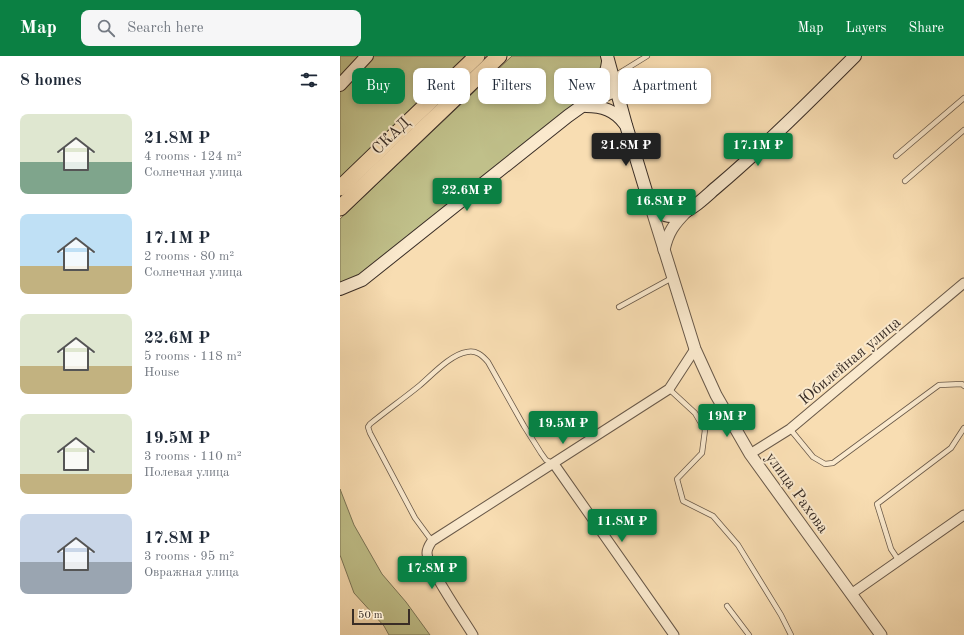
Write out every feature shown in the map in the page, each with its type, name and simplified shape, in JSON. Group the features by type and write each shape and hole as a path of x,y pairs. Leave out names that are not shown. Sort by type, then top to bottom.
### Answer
{"highway":[{"name":"СКАД","path":"486,68 499,56"},
{"name":"СКАД","path":"340,188 473,59"},
{"name":"СКАД","path":"340,208 478,76"}],"main road":[{"path":"340,85 367,56"},
{"path":"491,68 508,56"},
{"path":"608,58 649,201 656,210 670,216 677,215 687,210 729,177 769,141 855,56"},
{"path":"582,106 597,90 603,79 607,71 608,58"},
{"path":"340,289 362,280 568,116 582,106 616,90"},
{"path":"582,106 597,106 609,110 621,118 626,125"}],"street":[{"name":"улица Рахова","path":"649,201 695,349 716,396 750,454 881,635"},
{"path":"664,251 669,232 687,210"},
{"name":"Юбилейная улица","path":"750,454 790,429 964,283"},
{"path":"473,635 435,574 427,553 432,541 669,389 695,349"},
{"path":"554,464 674,635"},
{"path":"851,594 964,515"}],"lane":[{"path":"613,77 647,56"},
{"path":"896,156 964,98"},
{"path":"904,182 964,130"},
{"path":"619,307 672,278"},
{"path":"432,541 415,518 368,427 450,359 466,352 476,352 482,355 488,362 541,453 546,460 554,464"},
{"path":"790,429 813,457 825,464 833,463 940,385 962,384 964,386"},
{"path":"669,389 695,413 705,430 702,453 677,479 683,502 713,516 738,545 781,615 791,635"},
{"path":"899,561 891,549 877,504 951,448 964,428"},
{"path":"727,606 749,635"}],"green space":[{"path":"340,56 465,56 453,68 413,68 413,104 416,104 340,178"},
{"path":"512,56 603,56 604,67 554,68 554,104 577,104 361,275 340,284 340,219 461,104 470,104 470,96 478,88 478,104 546,104 546,68 499,68"},
{"path":"340,489 354,525 382,574 406,602 430,635 389,635 384,626 354,593 340,555"}]}
